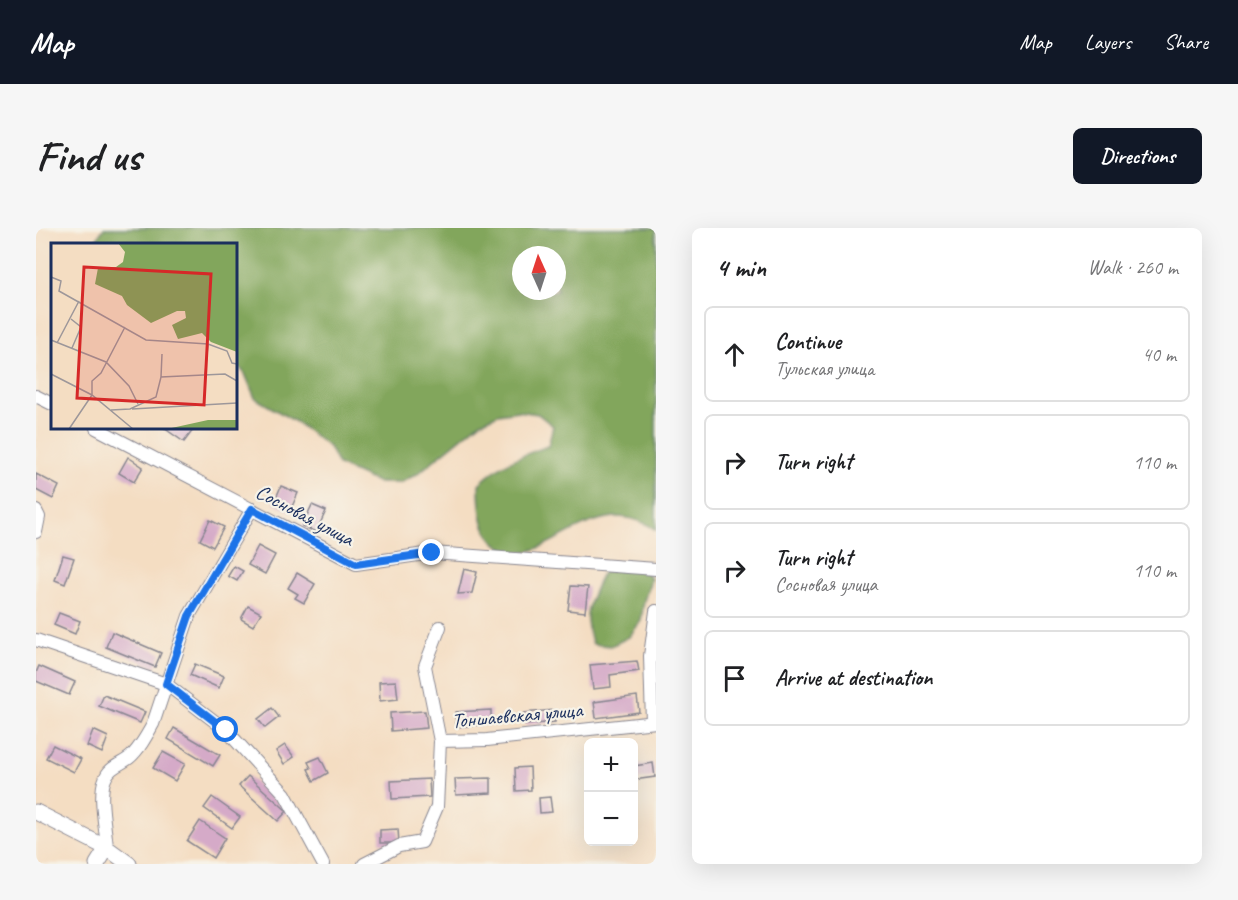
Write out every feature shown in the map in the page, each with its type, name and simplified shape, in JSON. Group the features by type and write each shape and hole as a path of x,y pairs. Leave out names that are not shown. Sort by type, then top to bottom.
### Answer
{"main road":[{"path":"36,812 107,848 129,864"},
{"path":"97,864 107,848"}],"street":[{"path":"36,396 51,404"},
{"name":"Сосновая улица","path":"98,429 356,564 432,553 656,569"},
{"path":"107,848 103,790 105,777 115,766 129,758 146,737 153,724 189,616 252,509"},
{"path":"36,511 39,517 36,532"},
{"path":"654,722 650,656 656,611"},
{"path":"440,627 425,666 440,741"},
{"path":"36,640 166,684 226,730 285,794 323,864"},
{"name":"Тоншаевская улица","path":"364,864 399,846 422,842 437,807 440,741 487,740 654,722"}],"green space":[{"path":"104,228 656,228 656,530 633,519 614,517 589,523 528,551 512,551 497,544 490,537 483,521 479,484 495,470 511,461 548,446 553,426 538,414 518,411 498,414 481,422 417,474 400,483 379,483 338,465 329,447 296,422 255,398 245,374 237,364 237,243 94,243"},
{"path":"639,563 651,579 641,621 629,637 611,646 593,644 587,624 588,608 602,573"}],"building":[{"path":"165,429 193,430 184,442"},
{"path":"128,457 143,467 134,482 119,473"},
{"path":"36,474 59,486 53,499 36,490"},
{"path":"281,486 298,493 290,511 274,503"},
{"path":"312,505 326,511 316,532 302,526"},
{"path":"210,520 224,527 213,547 200,540"},
{"path":"258,546 275,555 265,574 248,565"},
{"path":"63,555 74,558 65,584 55,580"},
{"path":"234,566 243,571 237,581 228,576"},
{"path":"464,569 477,572 472,593 458,594"},
{"path":"297,573 315,584 304,603 295,598 298,594 288,588"},
{"path":"571,586 588,587 585,612 568,610"},
{"path":"248,606 261,613 253,626 241,619"},
{"path":"59,613 80,621 75,634 54,625"},
{"path":"112,632 161,653 155,667 106,647"},
{"path":"637,661 639,671 610,675 611,687 593,689 590,665"},
{"path":"195,664 224,676 219,688 190,675"},
{"path":"39,666 75,682 69,695 36,681"},
{"path":"396,681 398,699 380,701 379,682"},
{"path":"104,695 145,712 140,723 99,706"},
{"path":"637,696 639,712 596,718 594,702"},
{"path":"272,708 279,717 265,728 258,719"},
{"path":"491,710 491,724 456,727 455,712"},
{"path":"554,710 555,722 525,725 524,713"},
{"path":"425,711 427,728 391,731 390,713"},
{"path":"174,728 220,755 213,766 168,739"},
{"path":"93,730 108,737 102,753 87,746"},
{"path":"53,745 81,759 74,772 46,758"},
{"path":"285,745 294,757 284,764 276,751"},
{"path":"163,752 185,764 175,781 153,768"},
{"path":"320,757 328,773 314,781 308,769 311,768 308,762"},
{"path":"653,763 655,777 638,779 638,765"},
{"path":"530,767 531,790 516,791 515,768"},
{"path":"248,776 287,811 278,821 239,786"},
{"path":"491,778 491,793 456,795 455,779"},
{"path":"429,779 430,797 392,799 391,781"},
{"path":"212,797 240,817 232,828 204,808"},
{"path":"550,797 552,812 540,813 539,798"},
{"path":"200,821 225,838 213,858 187,841"},
{"path":"398,829 399,843 380,843 380,830"}],"route":[{"path":"226,730 166,684 189,616 252,509 356,564 432,553"}]}
